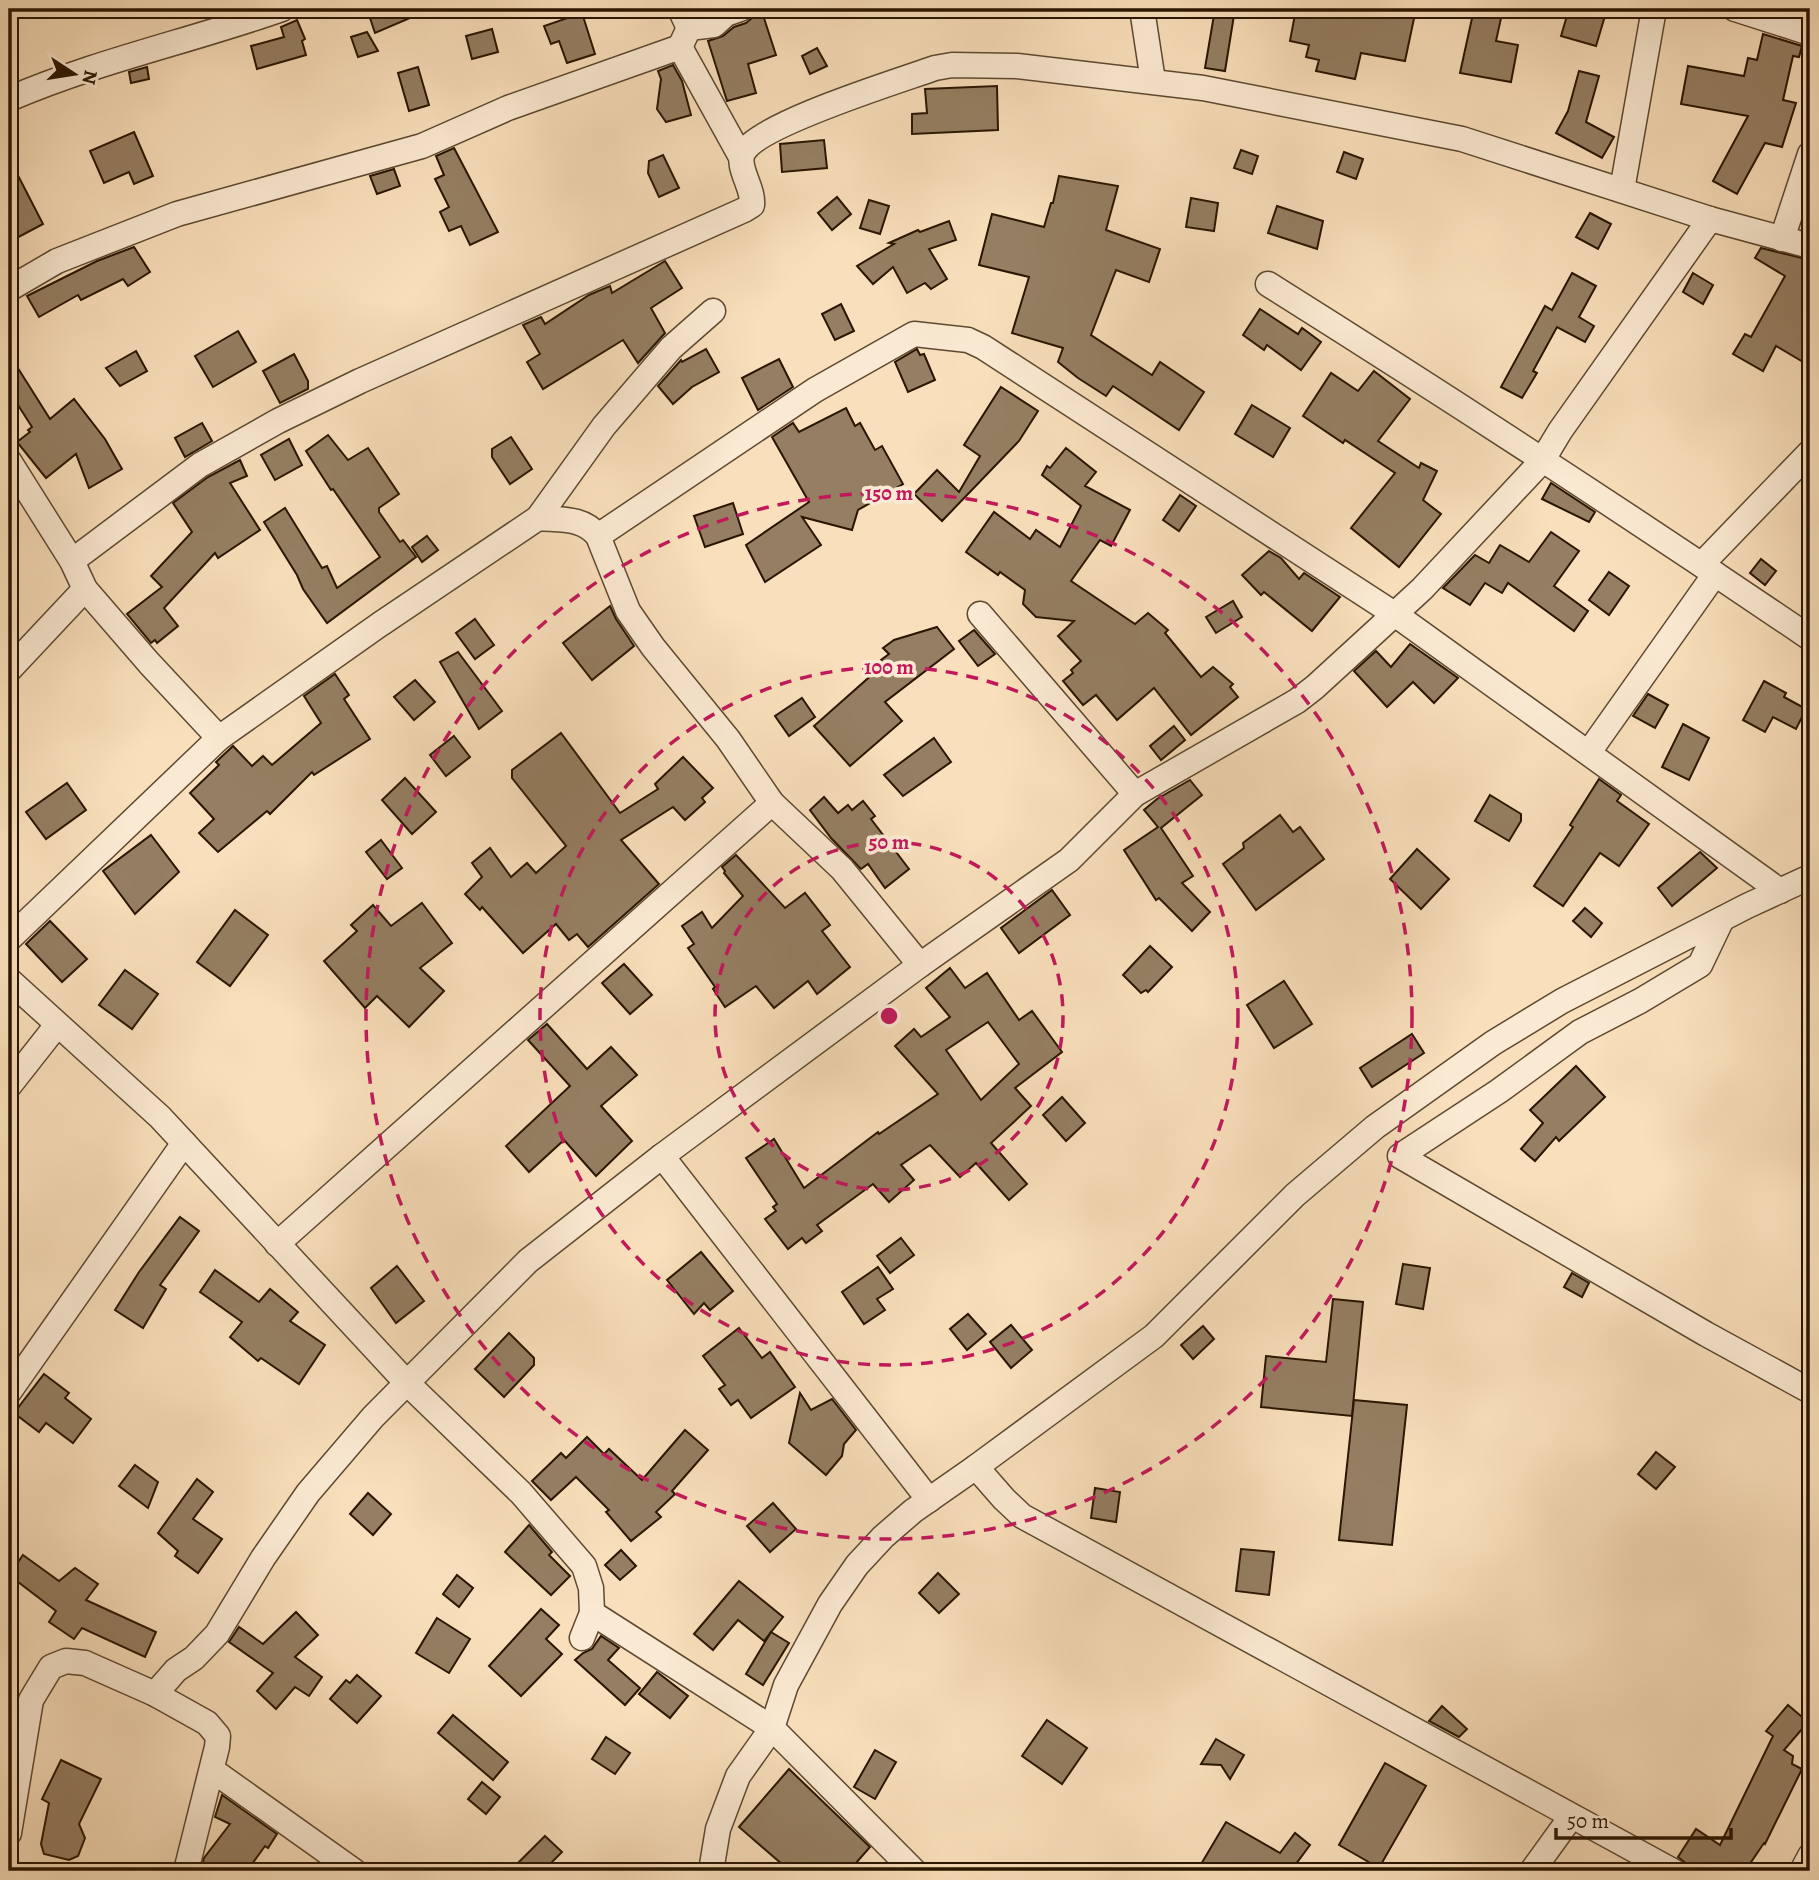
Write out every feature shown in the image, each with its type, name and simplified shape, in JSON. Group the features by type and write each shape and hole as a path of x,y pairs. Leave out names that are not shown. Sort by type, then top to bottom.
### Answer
{"street":[{"path":"9,99 48,82 189,37 226,29 282,9"},
{"path":"9,289 57,261 177,214 422,146 683,28 714,25 726,14 740,9"},
{"path":"1142,9 1153,81"},
{"path":"1622,190 1654,9"},
{"path":"1735,9 1810,33"},
{"path":"72,561 200,465 278,421 752,205 753,194 741,157 683,28"},
{"path":"741,157 748,147 770,131 819,110 935,68 953,65 1017,66 1153,81 1271,100 1462,139 1710,219 1810,246"},
{"path":"1782,239 1810,154"},
{"path":"155,1694 176,1670 194,1658 217,1634 263,1558 308,1493 406,1382 528,1261 662,1156 920,965 1069,860 1135,794 1297,701 1396,615 1542,461 1560,431 1710,219"},
{"path":"1268,284 1436,389 1810,638"},
{"path":"9,939 219,738 379,625 538,518 604,426 671,348 713,311"},
{"path":"598,536 815,390 914,334 968,340 983,347 1396,615 1780,891"},
{"path":"1589,752 1709,569 1810,452"},
{"path":"9,461 72,561 85,589 219,738"},
{"path":"538,518 577,521 592,528 598,536 628,611 653,647 728,739 772,803 842,869 920,965"},
{"path":"9,670 85,589"},
{"path":"980,614 1135,794"},
{"path":"277,1244 772,803"},
{"path":"711,1871 718,1829 738,1776 772,1728 786,1685 830,1604 857,1565 883,1536 1154,1336 1295,1195 1375,1127 1493,1043 1562,1001 1810,877"},
{"path":"1722,919 1700,965 1650,996 1580,1032 1499,1091 1401,1156 1706,1334 1810,1391"},
{"path":"9,979 160,1117 406,1382 521,1493 584,1566 591,1588 592,1613 582,1638"},
{"path":"9,1086 57,1025"},
{"path":"9,1392 184,1143"},
{"path":"662,1156 929,1500"},
{"path":"976,1467 1022,1516 1673,1871"},
{"path":"592,1613 772,1728 914,1871"},
{"path":"9,1833 31,1700 51,1667 66,1661 85,1663 155,1694 199,1718 218,1735 212,1770 186,1871"},
{"path":"212,1770 354,1871"},
{"path":"1532,1871 1571,1817"},
{"path":"1802,1871 1810,1856"}],"building":[{"path":"389,9 431,9 375,33 369,15"},
{"path":"754,9 761,9 776,55 748,64 756,93 727,101 708,41 746,23 752,18"},
{"path":"1215,9 1235,9 1225,71 1205,68"},
{"path":"1296,9 1416,9 1405,61 1361,53 1355,79 1316,71 1319,60 1306,57 1309,45 1290,41"},
{"path":"1474,9 1503,9 1496,41 1518,45 1511,82 1460,73"},
{"path":"1569,9 1607,9 1596,46 1561,36"},
{"path":"582,13 595,54 567,63 559,41 551,44 544,26"},
{"path":"297,20 305,39 302,41 306,55 257,69 251,46 284,37 281,27"},
{"path":"492,29 498,52 472,59 466,36"},
{"path":"367,32 378,51 358,57 351,37"},
{"path":"1763,34 1802,46 1799,57 1793,56 1783,100 1796,103 1782,147 1765,143 1737,194 1713,181 1748,116 1681,104 1688,66 1744,76 1748,58 1757,60"},
{"path":"817,48 827,66 810,74 802,56"},
{"path":"673,65 682,81 691,115 666,122 657,109 661,79 658,71"},
{"path":"147,67 149,79 131,83 129,72"},
{"path":"418,67 429,105 409,111 398,73"},
{"path":"1579,71 1599,76 1586,122 1614,137 1602,158 1556,133 1568,111"},
{"path":"997,86 998,130 912,134 912,114 927,113 925,89"},
{"path":"134,132 153,176 134,184 129,172 104,183 90,151"},
{"path":"824,140 827,168 782,172 780,144"},
{"path":"454,148 498,232 470,245 461,226 449,231 440,212 449,207 435,179 444,175 436,156"},
{"path":"1241,150 1258,156 1252,174 1234,168"},
{"path":"1344,152 1363,159 1356,179 1337,172"},
{"path":"663,155 679,188 659,197 648,173 649,161"},
{"path":"9,158 43,224 9,242"},
{"path":"394,169 400,186 377,194 370,176"},
{"path":"1059,176 1118,186 1106,230 1160,249 1149,282 1116,270 1091,335 1152,375 1160,362 1204,392 1179,430 1113,386 1106,396 1078,378 1058,362 1063,348 1012,333 1029,277 979,265 992,214 1044,227"},
{"path":"837,197 851,214 832,230 818,213"},
{"path":"1191,198 1218,203 1214,231 1186,227"},
{"path":"869,200 889,206 880,234 860,228"},
{"path":"1277,206 1323,221 1317,249 1268,233"},
{"path":"1590,213 1611,224 1598,249 1576,237"},
{"path":"949,221 956,240 929,249 947,279 931,289 925,283 907,293 893,267 873,284 857,266 894,244 889,243 918,230 920,232"},
{"path":"134,247 150,272 128,286 123,279 81,300 78,295 39,317 27,296 97,261"},
{"path":"1761,248 1810,260 1810,288 1802,304 1810,308 1810,366 1776,346 1763,371 1733,354 1745,334 1751,337 1785,276 1755,258"},
{"path":"665,261 682,288 651,308 665,333 638,363 623,340 543,389 527,362 540,354 523,325 541,317 545,324 589,295 610,286 612,293"},
{"path":"1572,273 1596,286 1579,317 1594,326 1585,342 1557,327 1533,371 1537,373 1522,398 1501,387 1545,306 1552,310"},
{"path":"1693,273 1713,285 1703,304 1683,292"},
{"path":"841,304 854,331 835,340 822,314"},
{"path":"1260,309 1298,334 1302,328 1321,342 1301,370 1267,345 1264,350 1243,335"},
{"path":"238,331 256,362 213,387 195,356"},
{"path":"706,349 719,372 692,387 673,404 658,386 681,360 682,362"},
{"path":"917,349 920,355 924,354 935,380 908,392 895,362"},
{"path":"136,351 147,371 120,386 106,368"},
{"path":"9,354 50,419 74,399 105,439 122,469 89,488 76,454 46,478 17,442 30,432 28,430 32,427 9,391"},
{"path":"294,354 308,381 308,389 280,403 263,371"},
{"path":"779,359 793,387 758,410 742,378"},
{"path":"1374,371 1410,399 1378,441 1419,468 1421,463 1437,471 1423,500 1441,514 1399,567 1351,528 1395,473 1303,416 1331,373 1358,391"},
{"path":"1001,387 1038,411 1019,441 942,521 914,494 937,470 959,492 980,456 964,445"},
{"path":"1252,405 1290,428 1273,457 1235,434"},
{"path":"846,408 855,426 860,423 875,450 882,446 903,484 858,510 852,530 802,517 821,545 765,582 746,545 809,502 772,437 793,423 799,432"},
{"path":"202,423 212,441 185,457 175,438"},
{"path":"328,435 348,460 368,448 399,494 379,508 379,512 400,542 403,540 416,557 327,623 303,589 264,522 285,508 322,568 327,566 337,588 380,557 306,451"},
{"path":"511,437 532,469 510,484 492,457 492,449"},
{"path":"289,439 302,465 275,480 261,455"},
{"path":"1066,448 1096,472 1085,486 1130,510 1111,546 1100,540 1071,581 1135,624 1148,613 1168,630 1165,633 1201,677 1213,667 1233,684 1230,687 1238,697 1191,735 1154,688 1117,720 1096,695 1083,705 1063,681 1081,661 1058,636 1074,621 1036,617 1023,604 1025,590 966,552 994,512 1030,539 1036,530 1060,547 1081,506 1042,475 1047,466 1050,468"},
{"path":"240,460 247,476 230,483 260,530 218,558 215,553 164,608 178,626 157,643 155,640 151,643 127,614 162,587 151,576 192,532 173,503 208,477"},
{"path":"1551,483 1595,512 1589,522 1542,499"},
{"path":"1180,495 1196,506 1179,531 1163,520"},
{"path":"733,503 743,534 705,547 694,516"},
{"path":"1551,532 1579,551 1554,586 1588,611 1574,631 1508,583 1502,593 1485,583 1470,605 1443,588 1475,555 1489,563 1500,545 1529,562"},
{"path":"427,536 438,550 422,562 412,547"},
{"path":"1269,551 1281,558 1299,579 1304,573 1340,597 1312,631 1264,592 1261,595 1242,575"},
{"path":"1761,559 1776,571 1765,585 1750,573"},
{"path":"1609,572 1629,586 1609,615 1589,600"},
{"path":"1233,601 1242,617 1216,633 1206,617"},
{"path":"610,606 634,646 592,680 563,643"},
{"path":"475,619 494,645 475,659 456,633"},
{"path":"937,627 954,649 885,702 902,721 850,766 814,726 884,664 881,660 889,654 883,648 894,640"},
{"path":"974,630 995,654 978,666 959,641"},
{"path":"1410,644 1458,678 1434,703 1413,682 1387,707 1354,671 1376,651 1391,667"},
{"path":"458,652 502,711 479,729 440,662"},
{"path":"335,674 349,695 344,699 370,739 314,775 312,772 270,814 267,811 218,852 199,833 214,819 190,793 219,765 216,762 233,746 252,766 263,756 272,765 321,723 304,696"},
{"path":"415,680 435,702 414,720 394,697"},
{"path":"1764,681 1786,693 1784,697 1806,709 1796,729 1773,717 1765,732 1743,720"},
{"path":"1648,694 1668,705 1655,728 1633,716"},
{"path":"802,698 815,717 789,736 775,716"},
{"path":"1683,724 1709,738 1689,780 1662,767"},
{"path":"1174,726 1185,740 1161,760 1150,746"},
{"path":"561,733 620,813 658,789 655,784 683,757 713,788 702,798 705,802 685,820 673,807 621,840 659,884 588,947 577,934 569,940 556,924 523,953 482,907 480,910 465,894 482,877 472,863 490,848 511,877 527,863 536,873 566,846 512,778 512,770"},
{"path":"454,736 470,757 446,776 430,755"},
{"path":"934,738 951,762 903,796 884,775"},
{"path":"405,778 436,812 412,834 382,800"},
{"path":"1599,779 1621,795 1617,801 1649,824 1619,866 1600,853 1563,906 1534,886 1573,827 1570,825"},
{"path":"1190,780 1202,795 1161,828 1193,876 1182,883 1210,912 1192,931 1159,898 1156,900 1124,850 1158,827 1144,810 1157,799"},
{"path":"67,783 86,810 46,839 26,812"},
{"path":"1490,795 1521,814 1521,821 1509,841 1475,821"},
{"path":"824,797 838,813 848,805 852,810 863,801 875,816 871,819 909,869 885,888 868,864 861,869 831,838 810,810"},
{"path":"1280,815 1293,832 1300,827 1324,859 1256,910 1223,864 1244,848 1243,843"},
{"path":"151,835 179,872 135,914 103,871"},
{"path":"381,840 402,868 387,879 366,852"},
{"path":"1417,849 1449,879 1421,909 1390,879"},
{"path":"1700,852 1717,868 1672,906 1658,888"},
{"path":"736,855 785,908 805,893 830,925 822,931 850,967 817,994 808,981 774,1008 756,986 725,1007 713,989 715,987 688,948 694,944 682,926 702,912 712,928 743,896 722,867"},
{"path":"1052,890 1070,915 1019,953 1001,928"},
{"path":"422,903 452,943 420,968 444,991 409,1027 377,996 365,1008 324,961 357,931 351,925 373,905 391,926"},
{"path":"1585,908 1602,923 1591,937 1573,921"},
{"path":"235,910 268,935 230,986 197,962"},
{"path":"50,921 87,959 62,982 26,944"},
{"path":"1150,946 1172,967 1148,992 1146,990 1141,993 1123,975"},
{"path":"624,964 652,995 630,1014 602,983"},
{"path":"950,968 965,988 987,973 1019,1020 1032,1011 1062,1052 1015,1088 1031,1106 991,1143 1027,1184 1009,1200 976,1163 960,1177 930,1145 901,1165 914,1180 889,1202 873,1184 817,1225 822,1231 806,1243 802,1238 788,1249 765,1219 776,1211 773,1207 777,1204 746,1158 774,1139 804,1188 878,1132 879,1134 938,1094 895,1046 914,1029 921,1037 950,1017 926,988","holes":["988,1022 1019,1064 981,1100 946,1050"]},
{"path":"125,970 158,994 132,1029 99,1005"},
{"path":"1284,981 1312,1024 1274,1048 1247,1005"},
{"path":"547,1024 587,1069 611,1047 637,1075 601,1106 632,1141 596,1176 564,1140 529,1172 506,1146 570,1086 528,1040"},
{"path":"1412,1034 1424,1053 1372,1087 1360,1068"},
{"path":"1576,1066 1605,1097 1559,1141 1556,1137 1535,1161 1521,1149 1543,1123 1530,1110"},
{"path":"1062,1097 1085,1123 1066,1141 1043,1115"},
{"path":"180,1217 199,1231 160,1285 166,1289 143,1328 115,1310"},
{"path":"901,1238 914,1255 890,1273 877,1256"},
{"path":"701,1252 733,1291 710,1310 704,1303 694,1314 667,1280"},
{"path":"1403,1264 1430,1268 1423,1309 1396,1304"},
{"path":"397,1266 424,1301 396,1323 371,1288"},
{"path":"878,1267 893,1289 877,1299 885,1310 864,1324 842,1292"},
{"path":"215,1270 259,1302 270,1289 298,1312 290,1321 325,1345 299,1384 261,1358 258,1361 230,1337 242,1322 200,1292"},
{"path":"1572,1273 1589,1283 1582,1297 1564,1287"},
{"path":"1333,1299 1363,1302 1352,1416 1261,1407 1266,1356 1326,1362"},
{"path":"968,1314 986,1334 967,1350 950,1329"},
{"path":"1011,1325 1032,1350 1011,1368 990,1342"},
{"path":"1203,1326 1214,1339 1193,1359 1181,1345"},
{"path":"739,1328 762,1358 770,1352 795,1387 751,1418 738,1400 731,1405 719,1389 725,1385 703,1356"},
{"path":"509,1333 534,1358 534,1365 504,1397 475,1369"},
{"path":"44,1374 69,1393 65,1398 91,1419 73,1443 46,1423 39,1432 14,1413"},
{"path":"800,1393 811,1410 832,1399 856,1430 844,1444 842,1456 826,1475 789,1443"},
{"path":"1354,1400 1407,1405 1392,1545 1339,1540"},
{"path":"685,1430 708,1450 672,1491 675,1494 656,1512 661,1517 631,1541 606,1512 609,1510 576,1477 551,1500 532,1481 561,1453 566,1458 587,1437 604,1454 609,1449 642,1480"},
{"path":"1656,1452 1675,1467 1656,1489 1638,1474"},
{"path":"135,1465 158,1482 148,1508 119,1486"},
{"path":"197,1479 213,1492 193,1519 222,1539 198,1573 175,1556 178,1551 158,1533"},
{"path":"1095,1488 1120,1492 1116,1522 1091,1518"},
{"path":"368,1493 391,1514 373,1535 350,1514"},
{"path":"773,1503 796,1529 770,1552 747,1526"},
{"path":"529,1525 552,1552 549,1555 570,1576 551,1595 505,1552"},
{"path":"1241,1549 1274,1552 1269,1595 1236,1591"},
{"path":"621,1550 636,1566 620,1580 605,1565"},
{"path":"23,1555 59,1581 75,1568 98,1584 86,1600 156,1632 145,1657 82,1628 74,1639 49,1622 56,1611 9,1575"},
{"path":"938,1573 959,1594 939,1613 919,1593"},
{"path":"457,1575 473,1588 459,1607 443,1594"},
{"path":"739,1581 783,1617 764,1641 738,1620 713,1650 694,1634"},
{"path":"541,1609 559,1625 546,1639 562,1654 521,1696 489,1666"},
{"path":"296,1612 318,1635 295,1657 322,1677 309,1696 295,1687 276,1709 257,1691 273,1673 229,1642 239,1627 263,1644"},
{"path":"437,1618 470,1639 449,1673 416,1653"},
{"path":"771,1632 789,1643 763,1685 746,1674"},
{"path":"601,1636 619,1648 608,1660 640,1688 625,1705 575,1660 592,1649"},
{"path":"657,1672 688,1696 670,1718 639,1694"},
{"path":"357,1675 381,1696 357,1723 330,1699 346,1680 350,1683"},
{"path":"1788,1705 1808,1722 1784,1750 1793,1756 1792,1764 1802,1769 1765,1844 1745,1871 1696,1871 1678,1857 1696,1829 1720,1845 1773,1736 1766,1731"},
{"path":"1442,1706 1467,1729 1459,1737 1429,1721"},
{"path":"453,1715 508,1762 493,1780 438,1733"},
{"path":"1047,1720 1087,1748 1062,1784 1022,1756"},
{"path":"606,1737 630,1753 615,1774 592,1759"},
{"path":"1216,1739 1244,1755 1230,1779 1221,1765 1201,1764"},
{"path":"875,1750 896,1762 875,1799 854,1787"},
{"path":"61,1760 101,1779 79,1824 85,1838 78,1856 69,1860 44,1854 41,1844 49,1803 42,1799"},
{"path":"1385,1763 1426,1786 1379,1868 1339,1845"},
{"path":"789,1769 870,1847 849,1871 790,1871 739,1827"},
{"path":"482,1782 500,1797 486,1814 468,1799"},
{"path":"222,1795 277,1834 247,1871 201,1871 204,1858 230,1824 215,1817"},
{"path":"1226,1822 1280,1853 1295,1833 1310,1845 1296,1864 1309,1871 1197,1871"},
{"path":"545,1836 562,1852 543,1871 510,1871"}]}
